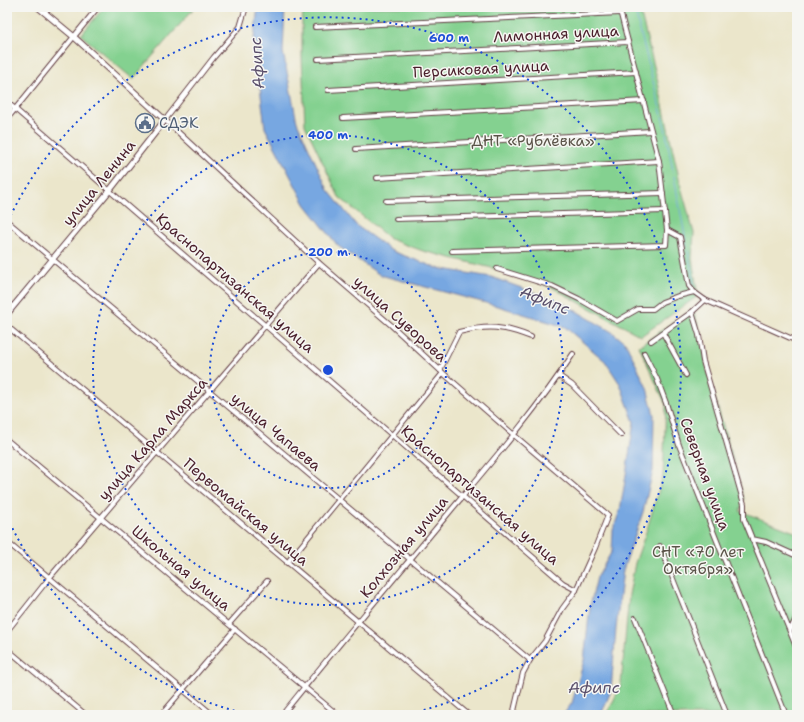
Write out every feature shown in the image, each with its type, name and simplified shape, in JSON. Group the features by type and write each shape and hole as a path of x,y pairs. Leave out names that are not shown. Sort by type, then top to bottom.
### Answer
{"street":[{"name":"улица Суворова","path":"38,7 73,36 166,120 319,263 391,325 441,372 608,514 595,548 576,590"},
{"path":"7,118 98,7"},
{"name":"улица Ленина","path":"7,314 110,190 214,57 240,27 246,7"},
{"path":"452,251 666,245 667,230 659,161 619,7"},
{"path":"315,27 620,13"},
{"name":"Лимонная улица","path":"318,59 628,42"},
{"name":"Персиковая улица","path":"328,90 636,72"},
{"path":"342,118 644,101"},
{"name":"Краснопартизанская улица","path":"7,102 392,434 462,497 563,583 576,590"},
{"path":"356,149 651,131"},
{"path":"376,178 659,161"},
{"path":"386,201 662,193"},
{"path":"396,219 665,211"},
{"name":"улица Чапаева","path":"7,221 530,660"},
{"path":"667,230 680,238 689,286 694,292 705,300 797,341"},
{"name":"улица Карла Маркса","path":"7,631 50,577 319,263"},
{"path":"497,269 552,286 618,321 638,309 653,309 662,302 694,292"},
{"path":"651,340 692,312 705,300"},
{"path":"692,312 699,335 703,361 744,504 744,519 797,648"},
{"name":"Первомайская улица","path":"7,326 469,715"},
{"path":"287,562 441,372 459,332 478,328 496,327 519,332 532,337"},
{"path":"663,333 686,375"},
{"name":"Северная улица","path":"644,353 657,379 670,413 678,445 786,715"},
{"name":"Колхозная улица","path":"282,715 514,435 559,376 573,354"},
{"path":"559,376 572,385 621,435"},
{"name":"Школьная улица","path":"7,440 338,715"},
{"path":"752,539 766,542 797,556"},
{"path":"7,542 213,715"},
{"path":"660,546 727,715"},
{"path":"229,624 267,581"},
{"path":"513,715 523,674 530,660 545,641 562,609 576,590"},
{"path":"790,631 797,616"},
{"path":"635,618 674,715"},
{"path":"161,715 235,629"},
{"path":"7,649 86,715"}],"green space":[{"path":"104,7 195,7 133,79 81,35"},
{"name":"ДНТ «Рублёвка»","path":"304,7 639,7 657,78 681,187 694,233 692,258 698,296 641,336 551,287 492,268 423,251 390,239 339,197 305,125 302,58 302,21"},
{"name":"СНТ «70 лет Октября»","path":"693,309 701,335 707,370 744,499 740,511 797,533 797,715 607,715 621,684 629,595 635,563 663,476 666,405 639,346"}],"water":[{"name":"Афипс","path":"258,7 285,7 283,52 297,122 328,190 357,226 392,251 437,268 491,277 561,302 612,332 626,343 647,388 654,415 653,471 643,512 623,570 611,691 601,715 563,715 572,703 584,660 590,606 597,577 612,551 613,530 620,510 625,481 634,422 620,384 605,361 565,327 501,307 380,275 338,246 305,204 265,128 254,38"}],"waterway":[{"path":"634,7 665,128 694,285"}],"place":[{"name":"СДЭК","path":"145,123"}]}
